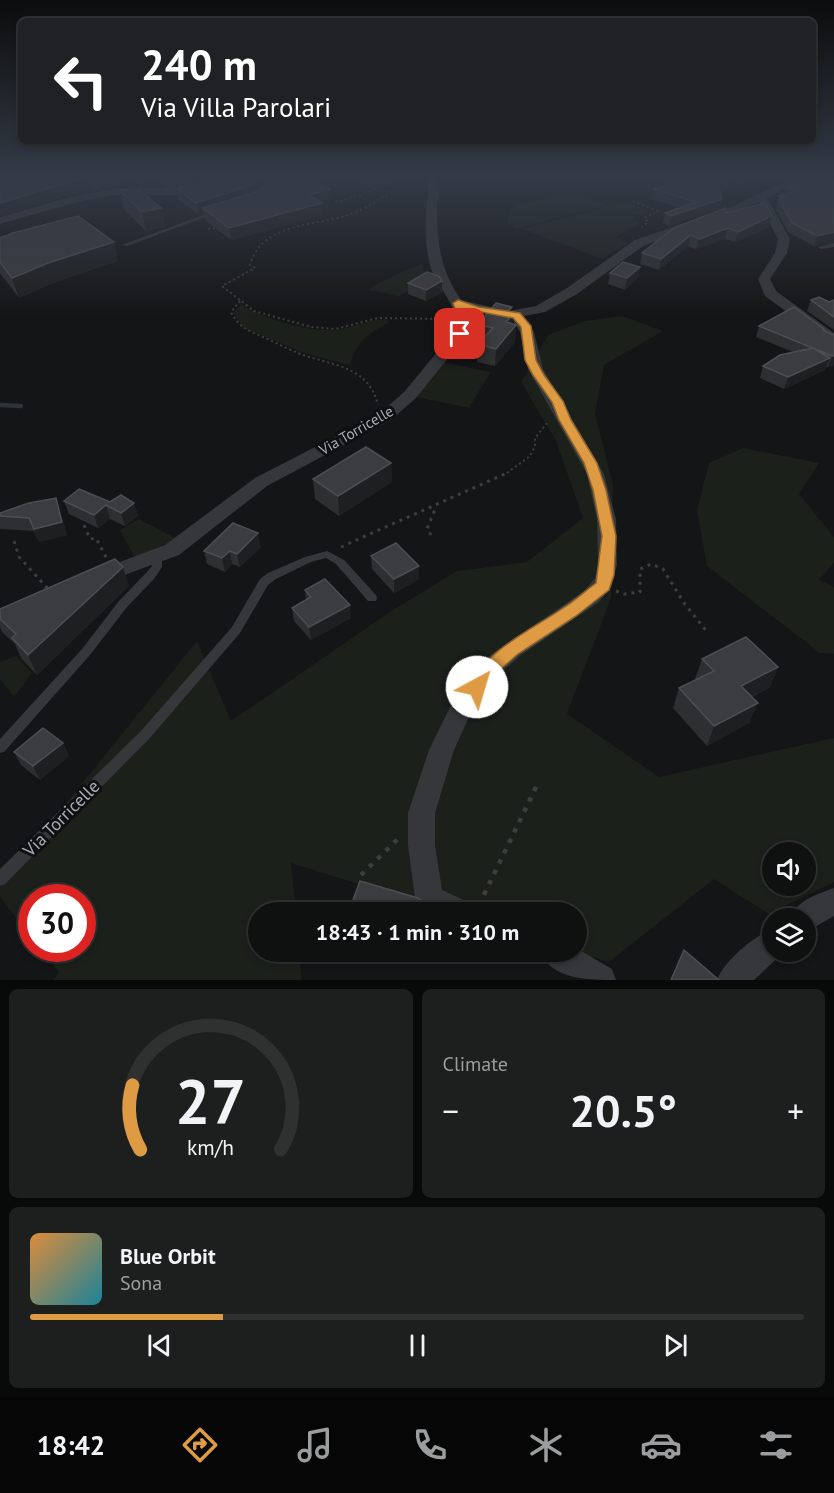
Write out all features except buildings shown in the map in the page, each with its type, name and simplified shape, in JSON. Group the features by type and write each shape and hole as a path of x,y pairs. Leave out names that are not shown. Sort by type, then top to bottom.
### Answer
{"street":[{"path":"432,224 435,263 461,311 477,310 516,315 540,309 573,291 639,243 692,224"},
{"path":"776,224 784,239 781,253 764,279 765,286 778,299 834,340"},
{"name":"Via Torricelle","path":"54,596 157,557 184,542 236,499 261,482 375,423 393,411 410,395 460,334 461,311"},
{"path":"434,902 429,898 421,817 432,775 453,720 488,670 513,649 570,612 603,586 606,575 609,536 600,490 591,463 565,420 557,401 538,375 531,360 526,326 516,315"},
{"path":"816,910 834,902"},
{"path":"732,980 762,953"},
{"path":"572,962 601,980"}],"lane":[{"path":"125,245 184,224"},
{"path":"821,247 834,245"},
{"path":"327,554 340,562 372,598"},
{"name":"Via Torricelle","path":"0,879 145,735 236,630 264,582 308,559 327,554"},
{"path":"0,748 86,652 123,604 150,576 157,567 157,557"}],"path":[{"path":"309,224 293,227 270,238 249,261 250,265 255,268 222,286 254,311 311,327 335,329 378,318 461,311"},
{"path":"639,243 629,240 646,224"},
{"path":"207,229 220,228"},
{"path":"240,301 231,312 240,328 305,355 342,365 370,384 378,403 375,423"},
{"path":"327,554 503,476 530,456 535,446 535,438 550,420 557,401"},
{"path":"431,535 427,529 436,507"},
{"path":"84,525 90,539 96,538 114,573"},
{"path":"14,541 19,557 54,596"},
{"path":"603,586 624,594 640,592 640,568 651,564 663,569 684,603 708,633"},
{"path":"482,902 539,781"},
{"path":"361,875 421,817"}],"shaded area":[{"path":"509,224 536,224 516,229"},
{"path":"543,224 637,224 616,237 629,243 602,259 523,229"},
{"path":"423,263 425,281 399,296 368,290 382,281"},
{"path":"241,304 261,315 312,329 335,330 380,319 390,322 364,339 352,357 350,365 307,354 242,327 233,313"},
{"path":"622,316 663,331 604,365 595,414 613,484 611,598 567,714 659,777 834,738 834,882 816,891 816,842 762,842 762,896 806,896 781,908 762,910 714,879 609,962 587,955 587,902 416,902 291,863 295,902 248,902 248,962 300,962 301,980 54,980 59,972 51,962 96,962 96,884 18,884 18,920 0,897 0,885 197,641 231,721 390,612 457,571 527,562 583,518 556,441 521,382 548,335 585,321"},
{"path":"442,362 491,372 469,408 417,397"},
{"path":"743,448 819,463 799,494 834,537 834,563 819,580 834,587 834,654 820,653 707,566 697,510 709,463"},
{"path":"139,519 177,539 135,558 120,530"},
{"path":"16,656 32,673 14,697 0,679 0,662"}],"waterway":[{"path":"0,405 21,406"}],"route":[{"path":"460,334 464,322 458,303 477,310 516,315 526,326 531,360 538,375 557,401 565,420 591,463 600,490 609,536 603,586 570,612 513,649 488,670 477,687"}]}
